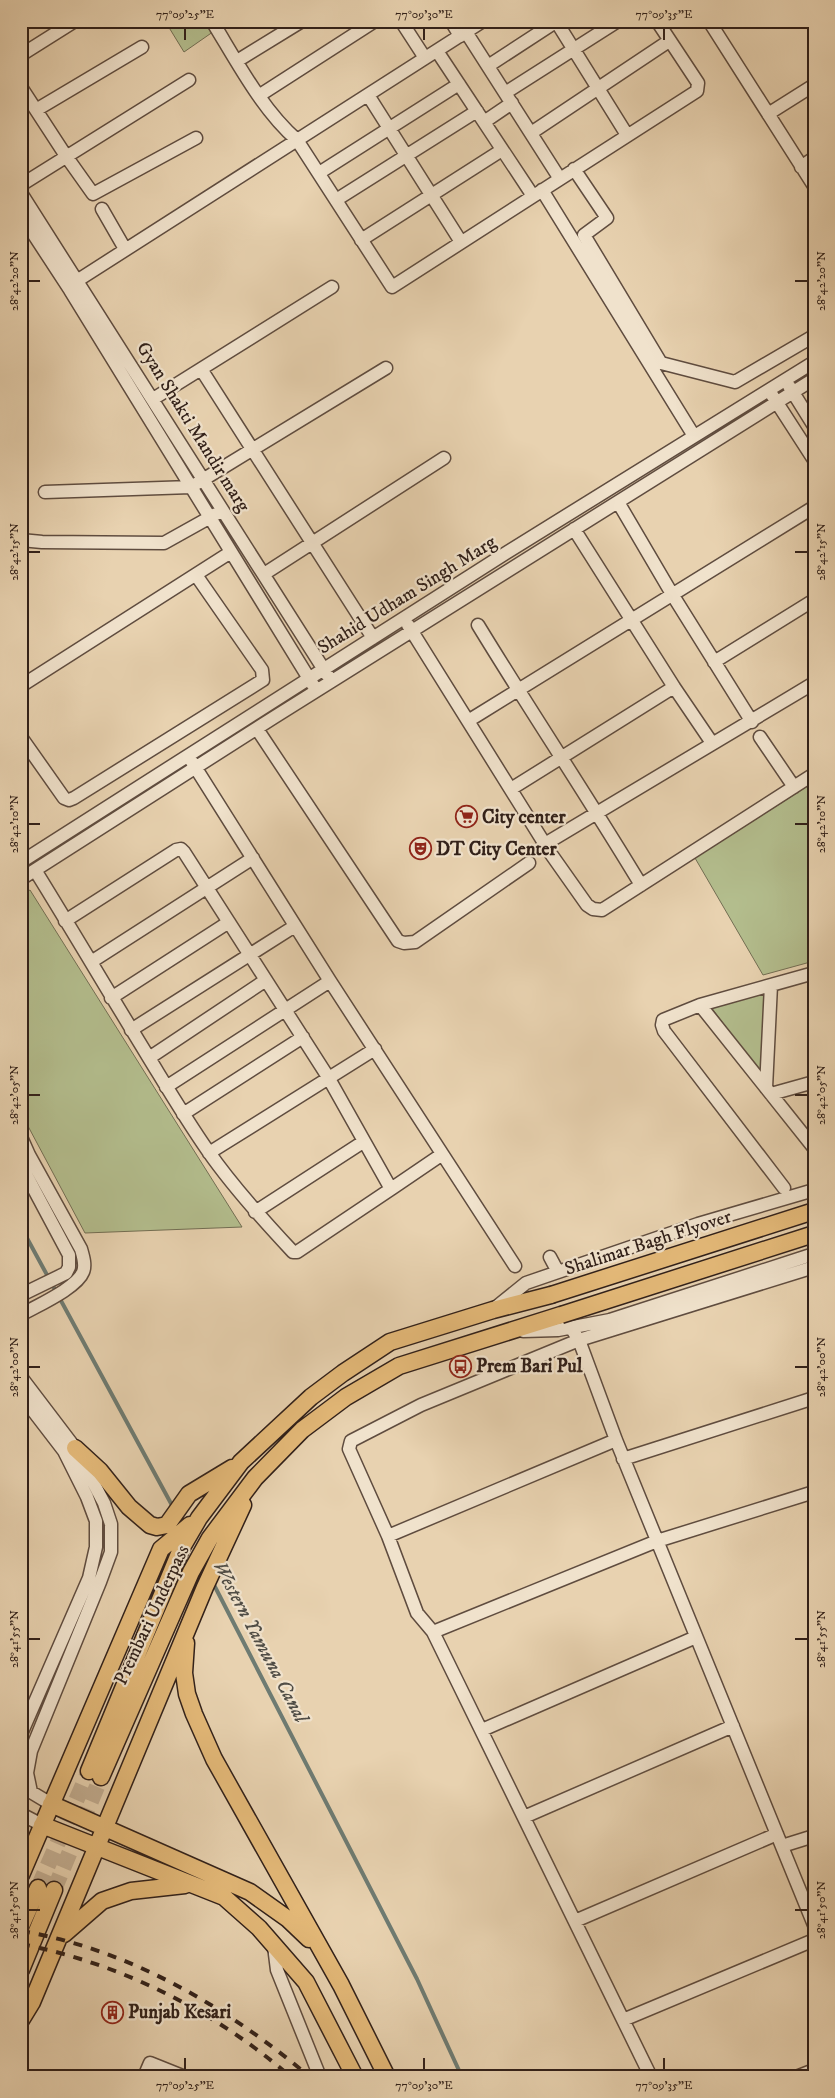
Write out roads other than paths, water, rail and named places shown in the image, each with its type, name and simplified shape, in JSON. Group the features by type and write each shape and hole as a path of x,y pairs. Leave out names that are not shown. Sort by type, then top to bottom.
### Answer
{"main road":[{"name":"Shalimar Bagh Flyover","path":"241,1462 311,1397 390,1342 551,1294 814,1211"},
{"path":"21,2020 32,2002 205,1587 255,1478 302,1430 346,1397 399,1366 509,1332 566,1321 814,1234"},
{"path":"76,1448 100,1472 129,1507 150,1525 157,1527 174,1538"},
{"path":"21,1875 161,1549 174,1538 189,1494 241,1462"},
{"name":"Prembari Underpass","path":"241,1462 198,1518 174,1538 95,1774 191,1572 210,1538 255,1478"},
{"path":"188,1629 184,1673 187,1694 194,1714 214,1759 291,1893 387,2077"},
{"path":"51,1804 250,1892 288,1919 319,1948"},
{"path":"42,1825 224,1897 259,1928 306,1982 355,2077"},
{"path":"59,1939 82,1916 102,1901 132,1891 158,1886 197,1885"},
{"path":"21,1926 38,1888"},
{"path":"21,1970 54,1890"}],"street":[{"path":"21,55 74,21"},
{"path":"212,21 282,126 297,140 392,287 698,90 698,83 657,21"},
{"path":"237,61 302,21"},
{"path":"260,95 375,21"},
{"path":"401,21 425,58"},
{"path":"451,21 488,66 560,179"},
{"path":"73,283 483,21"},
{"path":"488,66 556,21 627,135"},
{"path":"484,122 508,98 573,50 618,21"},
{"path":"709,21 814,186"},
{"path":"530,132 670,41"},
{"path":"36,110 142,47"},
{"path":"437,51 502,150 537,193 694,436"},
{"path":"21,184 189,80"},
{"path":"319,173 459,84"},
{"path":"768,114 814,85"},
{"path":"21,86 93,194 196,138"},
{"path":"368,95 461,242"},
{"path":"336,200 477,111"},
{"path":"361,240 502,150"},
{"path":"801,166 814,158"},
{"path":"574,170 607,218 584,235 661,363 735,382 812,337 814,340"},
{"name":"Gyan Shakti Mandir marg","path":"21,193 210,518 317,691"},
{"path":"102,209 125,249"},
{"name":"Gyan Shakti Mandir marg","path":"21,215 73,283 153,399 332,682"},
{"path":"153,399 332,287"},
{"name":"Shahid Udham Singh Marg","path":"21,862 373,638 814,362"},
{"path":"202,368 373,638"},
{"path":"45,492 192,487 386,368"},
{"name":"Shahid Udham Singh Marg","path":"21,879 814,379"},
{"path":"784,380 814,426"},
{"path":"768,390 814,460"},
{"path":"264,574 444,458"},
{"path":"618,502 672,594 752,722"},
{"path":"468,721 814,506"},
{"path":"21,540 42,542 164,542 223,510"},
{"path":"574,529 674,687 712,743"},
{"path":"21,686 231,552"},
{"path":"21,737 64,798 69,800 263,680 262,670 196,575"},
{"path":"714,662 814,600"},
{"path":"404,619 545,844 587,905 593,909 602,910 814,774"},
{"path":"478,625 561,758 597,811 640,885"},
{"path":"545,844 597,811 814,684"},
{"path":"511,789 674,687"},
{"path":"257,729 398,941 404,943 415,942 529,863"},
{"path":"760,737 794,787"},
{"path":"188,755 330,982 375,1048 441,1154 515,1266"},
{"path":"65,921 176,850 181,849 328,1077 391,1189"},
{"path":"92,962 253,858"},
{"path":"35,870 183,1114 209,1152 255,1212 293,1252 297,1252 441,1154"},
{"path":"112,998 229,922"},
{"path":"131,1030 295,926"},
{"path":"784,1188 664,1031 662,1025 664,1020 700,1004 814,973"},
{"path":"149,1058 266,980"},
{"path":"166,1087 330,982"},
{"path":"769,1091 771,985"},
{"path":"700,1004 814,1148"},
{"path":"183,1114 303,1037"},
{"path":"209,1152 375,1048"},
{"path":"769,1091 814,1082"},
{"path":"21,1137 81,1249 84,1270 74,1283 21,1315"},
{"path":"255,1212 363,1142"},
{"path":"21,1165 69,1255 69,1267 66,1273 21,1295"},
{"path":"493,1310 526,1283 698,1224 814,1190"},
{"path":"566,1321 610,1320 814,1254"},
{"path":"550,1257 558,1272"},
{"path":"651,2077 433,1632 417,1613 388,1536 349,1449 351,1441 421,1405 579,1340 814,1267"},
{"path":"566,1321 579,1340 623,1459 814,1925"},
{"path":"21,1377 76,1448 104,1503 111,1524 111,1552 31,1751 27,1773 32,1792 51,1804"},
{"path":"21,1395 64,1451 72,1466 96,1520 96,1547 89,1578 21,1734"},
{"path":"623,1459 814,1398"},
{"path":"388,1536 616,1440"},
{"path":"433,1632 657,1542 814,1492"},
{"path":"482,1730 696,1637"},
{"path":"524,1817 733,1726"},
{"path":"21,1814 42,1825"},
{"path":"575,1921 776,1834"},
{"path":"782,1846 814,1836"},
{"path":"623,2020 814,1940"},
{"path":"274,1946 278,1970 320,2077"},
{"path":"144,2077 150,2063 185,2077"},
{"path":"796,2077 814,2070"}],"waterway":[{"name":"Western Yamuna Canal","path":"21,1227 174,1509"},
{"name":"Western Yamuna Canal","path":"212,1581 417,1979 462,2077"}],"tunnel":[{"path":"38,1888 89,1771"},
{"path":"54,1890 101,1777"}],"railway":[{"path":"21,1931 61,1940 100,1952 138,1967 175,1985 245,2027 310,2077"},
{"path":"21,1944 58,1952 94,1964 130,1977 165,1993 231,2031 291,2077"}],"place":[{"name":"City center","path":"466,817"},
{"name":"DT City Center","path":"420,849"},
{"name":"Prem Bari Pul","path":"460,1366"},
{"name":"Punjab Kesari","path":"112,2012"}]}
